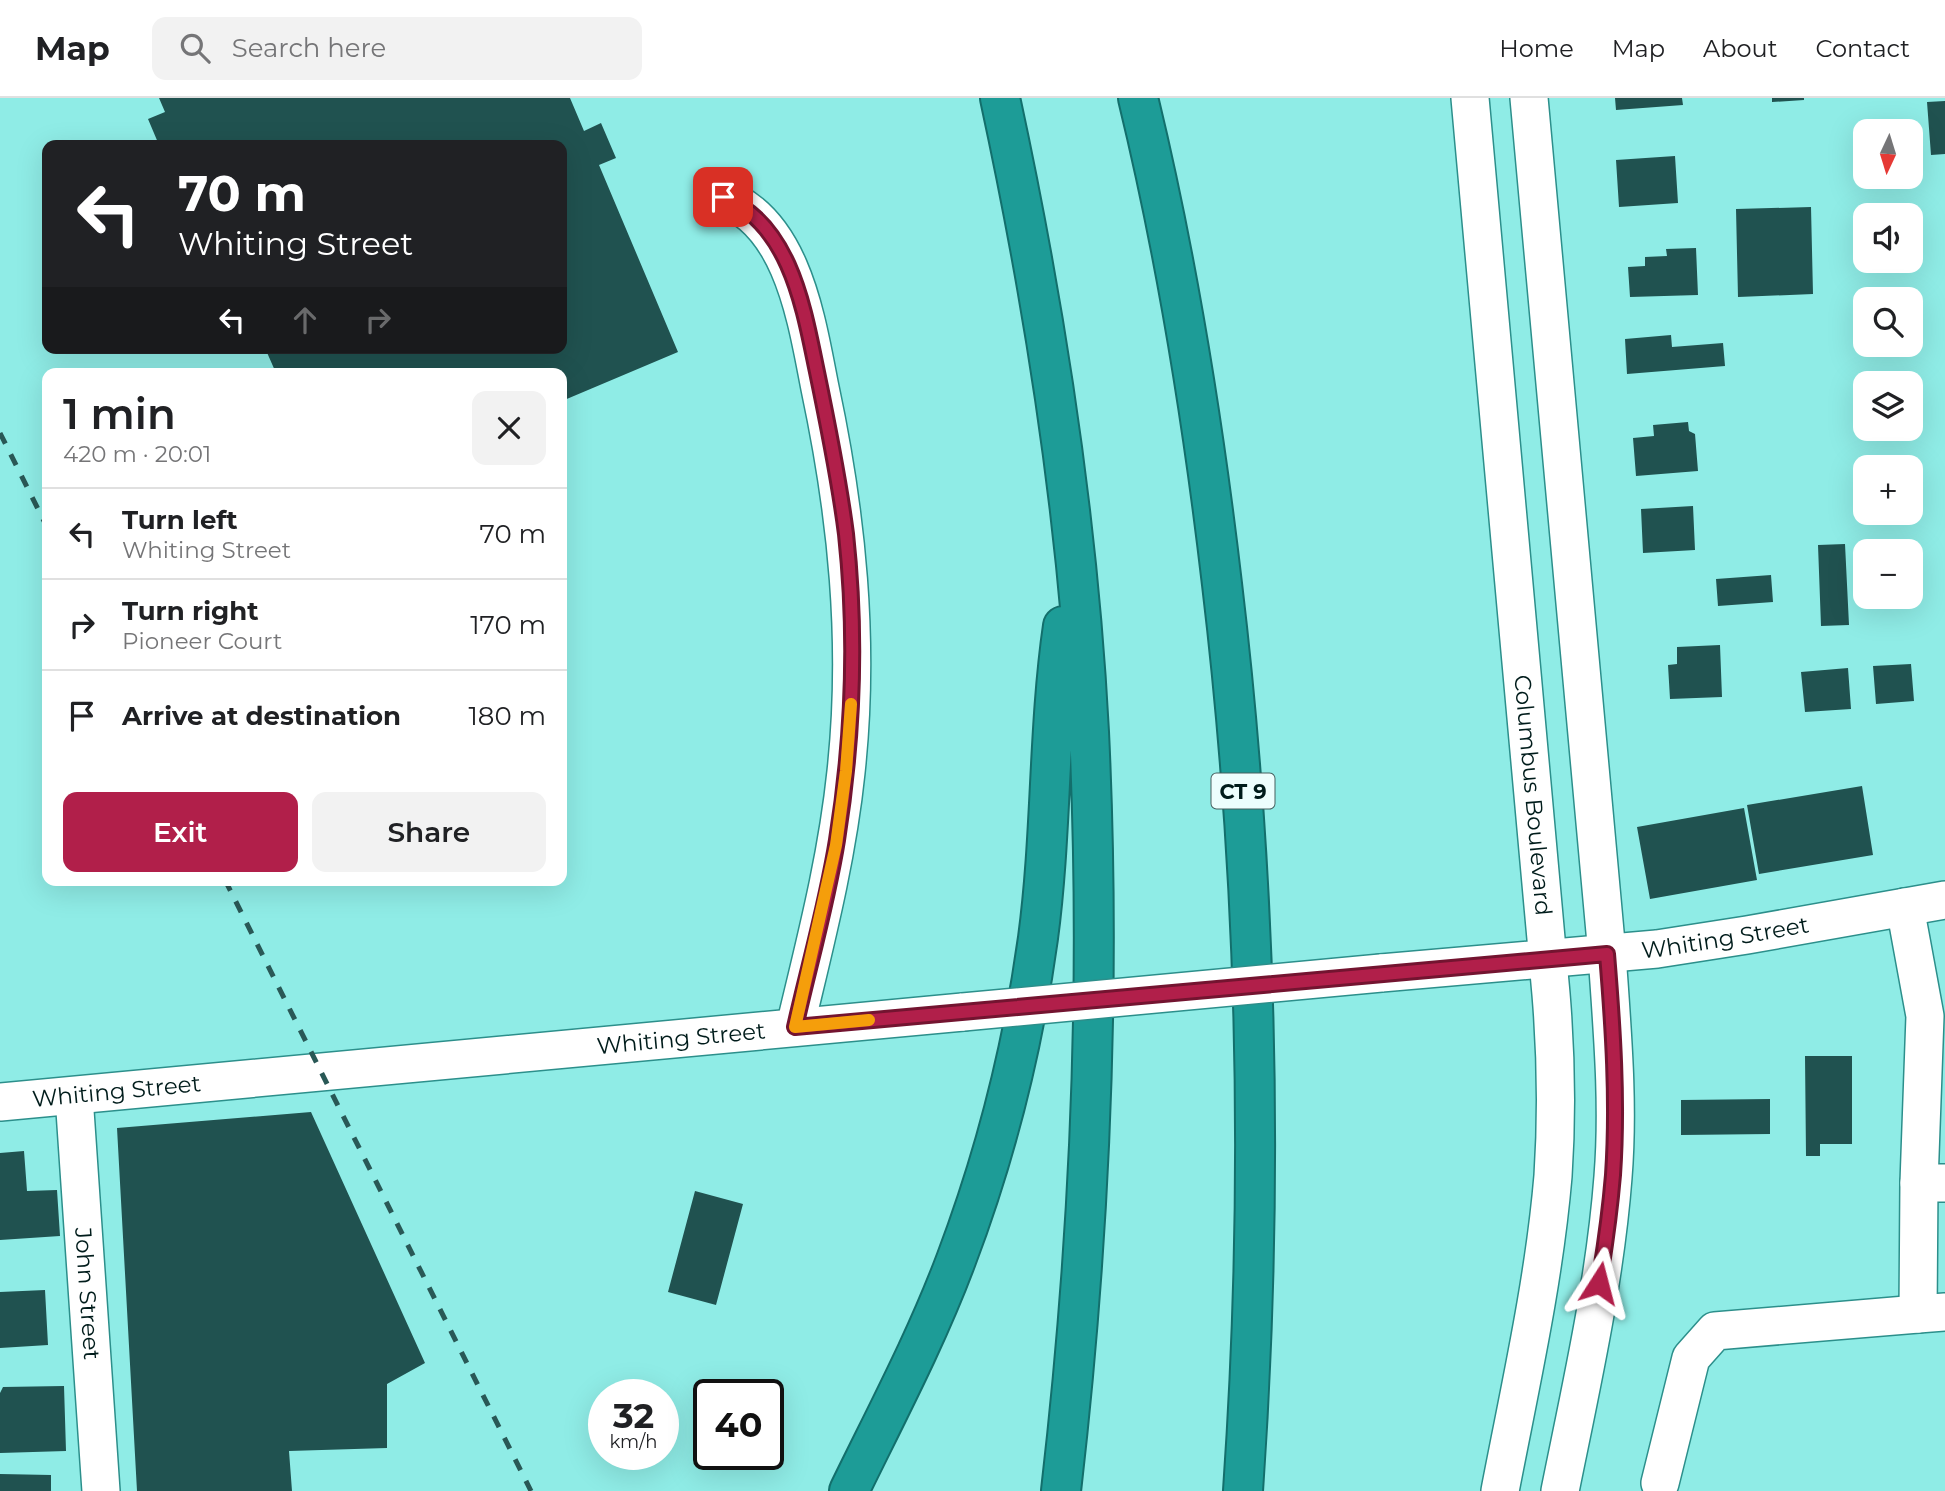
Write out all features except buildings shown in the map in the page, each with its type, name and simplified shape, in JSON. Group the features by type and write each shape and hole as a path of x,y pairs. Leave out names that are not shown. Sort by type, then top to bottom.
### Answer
{"highway":[{"path":"1000,98 1025,218 1051,370 1084,659 1091,799 1092,1001 1083,1260 1061,1491"},
{"name":"CT 9","path":"1138,98 1173,260 1196,389 1215,520 1243,801 1252,948 1256,1196 1253,1329 1243,1491"},
{"path":"849,1491 931,1321 955,1263 980,1192 1011,1077 1038,937 1060,649 1074,558"}],"street":[{"name":"Columbus Boulevard","path":"1470,98 1548,959 1555,1076 1553,1174 1535,1306 1500,1491"},
{"path":"1529,98 1607,954 1615,1093 1613,1174 1597,1299 1560,1491"},
{"path":"718,196 740,206 761,225 776,243 794,278 804,311 827,420 847,547 852,692 846,771 831,871 795,1027"},
{"name":"Whiting Street","path":"0,1102 1607,954 1722,940 1945,900"},
{"path":"1660,1483 1691,1358 1715,1331 1931,1313 1935,1015 1905,907"},
{"name":"John Street","path":"74,1096 101,1491"}],"railway":[{"path":"0,433 42,517"},
{"path":"228,886 531,1491"}],"slow traffic":[{"path":"851,704 846,771 836,845 795,1027 869,1020"}],"route":[{"path":"723,197 757,219 776,243 794,278 807,325 832,444 848,559 852,692 846,771 831,871 795,1027 1607,954 1615,1130 1611,1199 1599,1283"}]}
